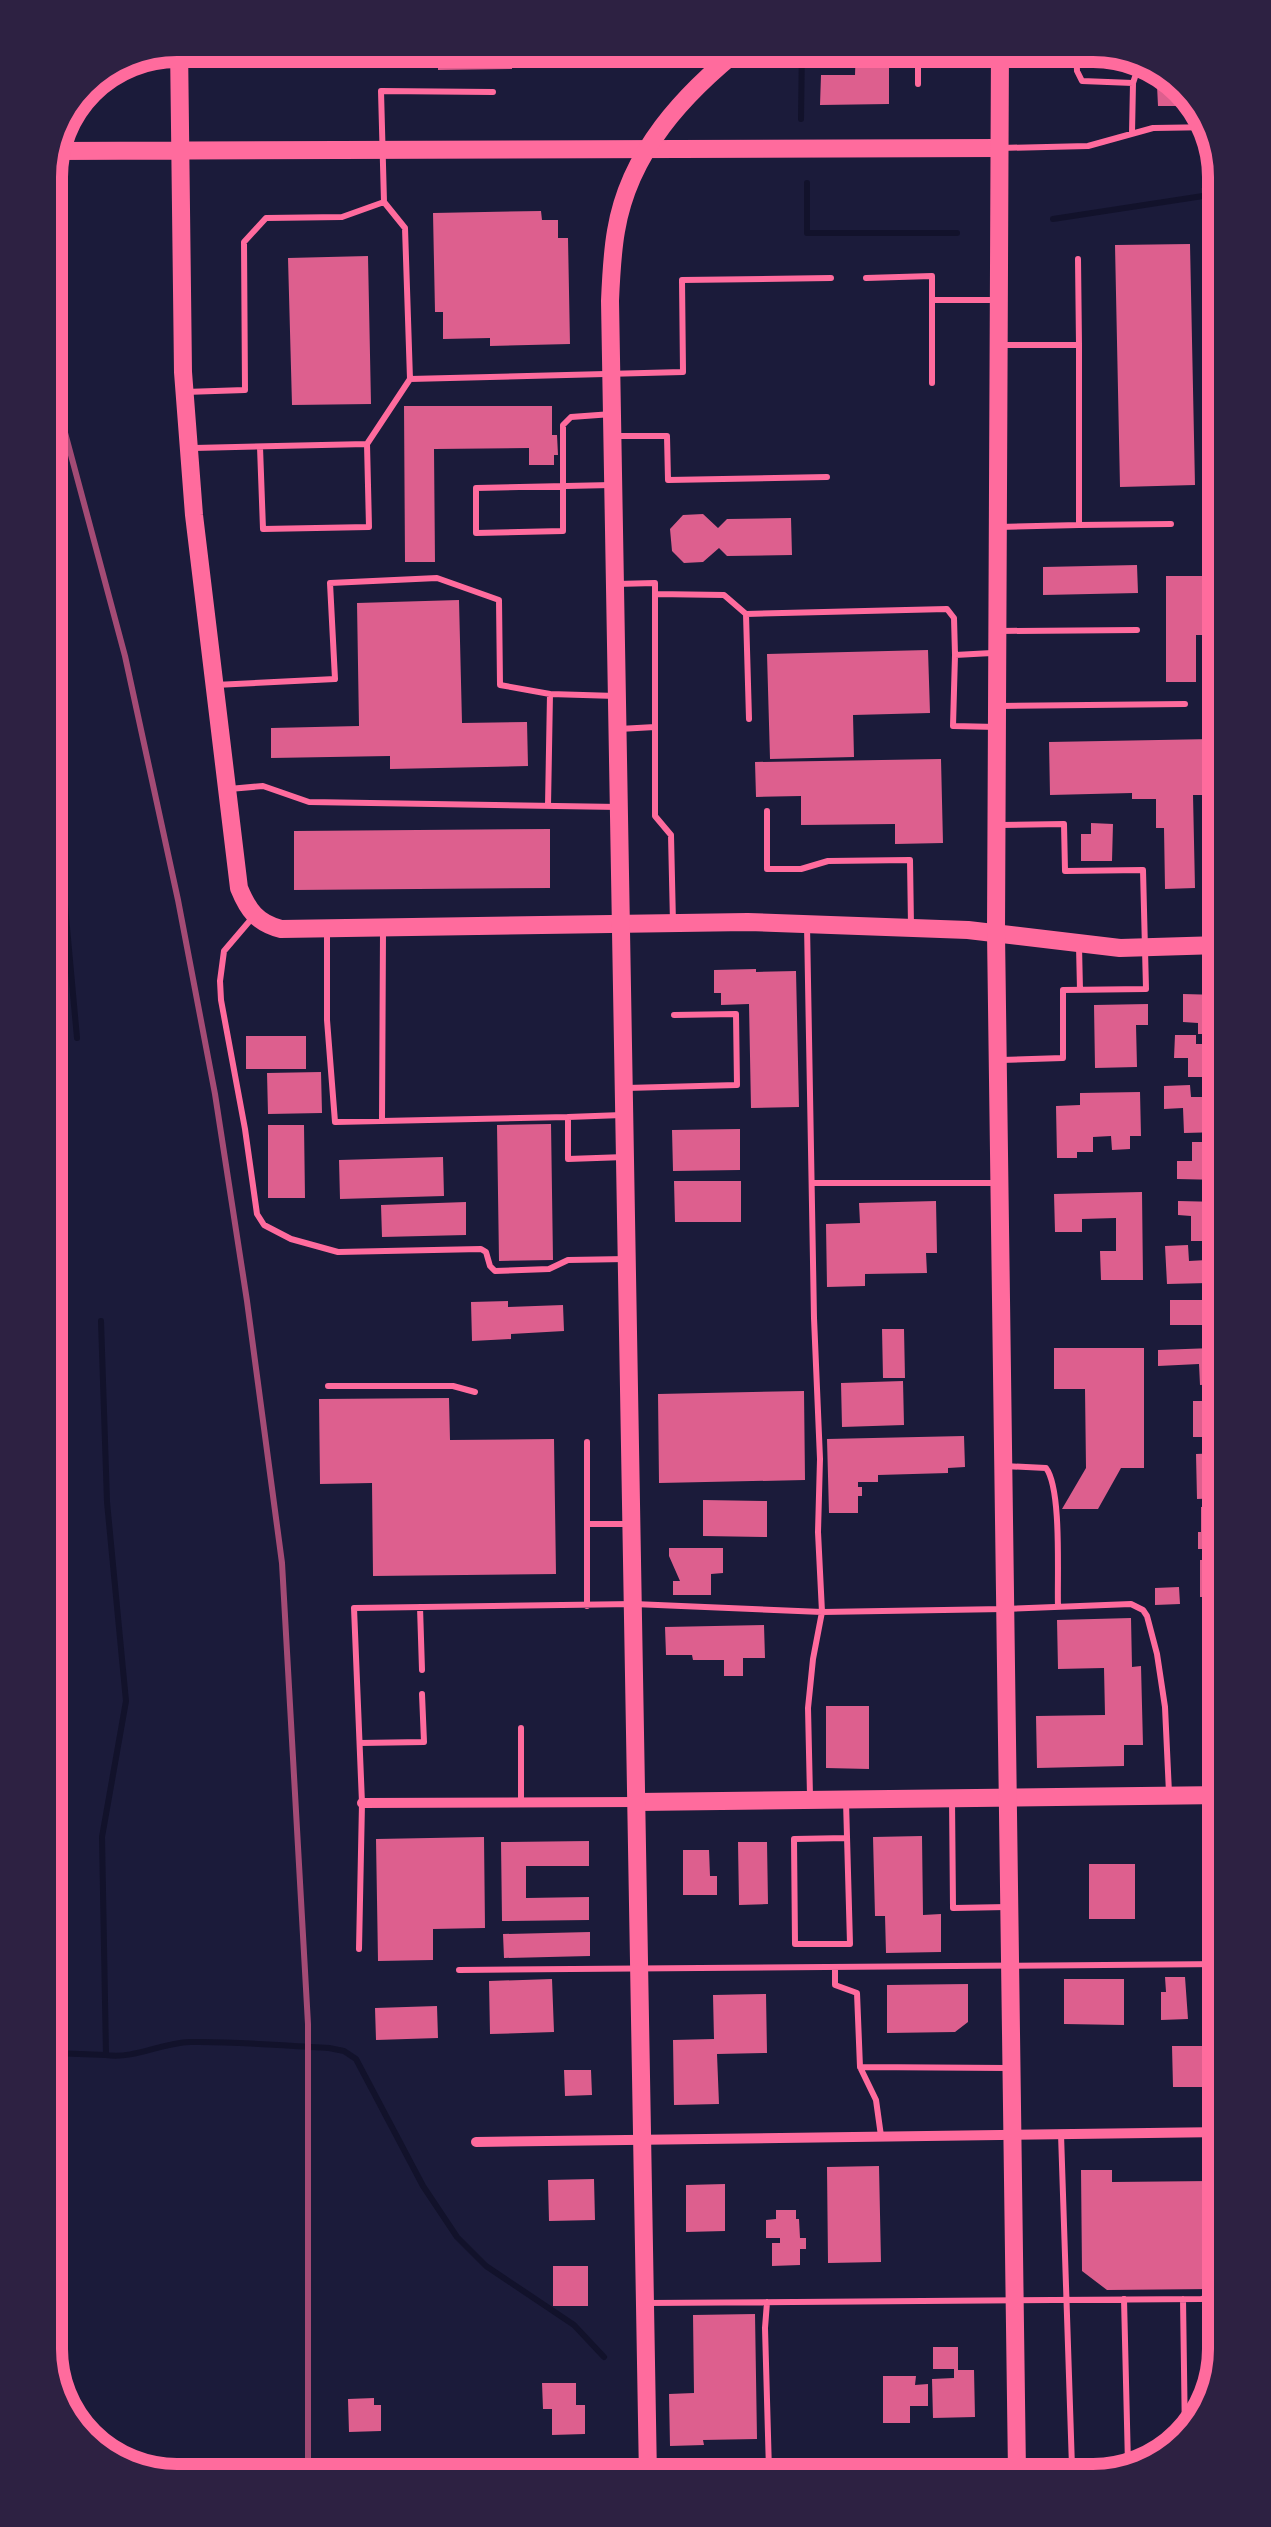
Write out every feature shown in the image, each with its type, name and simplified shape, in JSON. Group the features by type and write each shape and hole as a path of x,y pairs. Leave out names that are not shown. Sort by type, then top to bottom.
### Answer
{"main road":[{"path":"179,62 188,448 239,888 254,916 280,930 806,924 996,933 1078,944 1208,946"},
{"path":"648,2464 611,287 616,227 646,148 675,109 724,63"},
{"path":"1000,63 996,933 1017,2464"},
{"path":"65,151 999,148"},
{"path":"637,1802 1208,1795"}],"street":[{"path":"362,1803 637,1802"},
{"path":"476,2142 1208,2132"}],"lane":[{"path":"918,63 918,84"},
{"path":"1077,63 1082,81 1133,82"},
{"path":"1132,134 1137,71"},
{"path":"260,446 263,528 369,527 367,444 410,379 405,228 384,202 380,91 494,92"},
{"path":"999,148 1088,146 1153,128 1197,127"},
{"path":"184,392 246,390 244,242 266,218 342,217 384,202"},
{"path":"1078,259 1079,525"},
{"path":"866,278 932,276 932,383"},
{"path":"410,379 683,372 682,280 832,278"},
{"path":"932,300 999,300"},
{"path":"998,345 1078,345"},
{"path":"612,414 571,417 563,425 563,486 563,531 476,533 476,488 563,486 614,485"},
{"path":"613,436 667,436 668,480 827,477"},
{"path":"188,448 367,444"},
{"path":"998,527 1171,524"},
{"path":"214,685 335,679 330,583 437,578 499,600 500,685 550,694 618,696"},
{"path":"616,584 655,583 654,816 670,834 673,924"},
{"path":"655,594 724,595 746,614 947,609 954,618 953,726 998,727"},
{"path":"746,614 749,719"},
{"path":"998,631 1137,630"},
{"path":"955,655 998,652"},
{"path":"548,806 550,694"},
{"path":"998,706 1185,704"},
{"path":"618,729 655,727"},
{"path":"227,789 263,786 309,802 620,807"},
{"path":"767,811 767,869 801,869 828,862 910,860 911,927"},
{"path":"997,825 1064,824 1065,870 1143,870 1146,989 1063,990 1064,1058 997,1060"},
{"path":"254,916 224,951 221,1000 246,1129 257,1214 264,1225 291,1239 338,1252 481,1249 495,1271 550,1270 568,1260 628,1259"},
{"path":"806,924 822,1612 808,1708 810,1800"},
{"path":"382,1121 383,929"},
{"path":"327,930 327,1020 335,1122 625,1115"},
{"path":"1078,944 1080,990"},
{"path":"625,1088 737,1085 736,1014 674,1014"},
{"path":"568,1118 568,1158 626,1157"},
{"path":"812,1183 999,1182"},
{"path":"328,1386 453,1386 475,1392"},
{"path":"587,1442 587,1606"},
{"path":"1002,1466 1046,1468 1052,1476 1058,1607"},
{"path":"587,1524 632,1524"},
{"path":"359,1950 362,1803 354,1608 634,1604 822,1612 1131,1604 1148,1616 1157,1654 1166,1707 1169,1796"},
{"path":"420,1607 422,1670"},
{"path":"360,1744 424,1742 422,1694"},
{"path":"521,1728 521,1802"},
{"path":"952,1798 953,1908 1009,1907"},
{"path":"846,1800 850,1944 796,1944 794,1839 847,1838"},
{"path":"459,1970 1208,1964"},
{"path":"835,1967 835,1985 857,1993 860,2067 876,2100 881,2136"},
{"path":"860,2067 1012,2068"},
{"path":"1061,2134 1072,2464"},
{"path":"645,2303 1208,2298"},
{"path":"1124,2299 1139,2456"},
{"path":"1183,2300 1185,2419"},
{"path":"766,2302 769,2464"}],"shaded area":[{"path":"1208,187 1208,342 1201,188"}],"building":[{"path":"438,62 512,62 512,69 438,70"},
{"path":"855,63 889,63 889,104 820,105 821,75 855,75"},
{"path":"1157,81 1183,106 1158,106"},
{"path":"541,211 542,220 558,220 558,238 568,238 570,344 490,346 490,338 443,339 443,312 435,312 433,213"},
{"path":"1190,244 1195,485 1120,487 1115,245"},
{"path":"368,256 371,404 292,405 288,258"},
{"path":"404,406 552,406 552,435 557,435 558,455 554,455 554,465 529,465 529,448 434,449 435,562 405,562"},
{"path":"703,514 718,528 727,519 791,518 792,555 727,556 719,548 703,562 684,563 672,551 670,529 683,515"},
{"path":"1137,565 1138,593 1043,595 1043,567"},
{"path":"1166,576 1202,576 1202,635 1196,635 1196,682 1166,682"},
{"path":"459,600 462,723 527,722 528,766 390,769 390,756 271,758 271,728 359,726 357,603"},
{"path":"928,650 930,713 853,715 854,757 770,759 767,654"},
{"path":"1208,739 1208,795 1193,795 1195,888 1165,889 1164,828 1156,828 1156,799 1132,799 1132,793 1050,795 1049,742"},
{"path":"941,759 943,843 895,844 895,824 801,825 801,796 756,797 755,762"},
{"path":"1091,823 1113,824 1112,861 1081,861 1081,834 1091,834"},
{"path":"550,829 550,888 294,890 294,831"},
{"path":"714,970 796,971 799,1107 751,1108 749,1004 721,1005 721,993 714,993"},
{"path":"1183,994 1208,995 1208,1034 1198,1034 1198,1023 1183,1022"},
{"path":"1148,1004 1148,1025 1136,1025 1137,1067 1095,1068 1094,1005"},
{"path":"1175,1035 1196,1035 1196,1044 1208,1044 1208,1077 1188,1077 1188,1058 1174,1058"},
{"path":"246,1036 306,1036 306,1069 246,1069"},
{"path":"321,1072 322,1113 268,1114 267,1073"},
{"path":"1190,1085 1191,1097 1208,1097 1208,1132 1184,1133 1183,1108 1164,1109 1164,1086"},
{"path":"1140,1092 1141,1136 1130,1136 1130,1149 1112,1150 1111,1136 1093,1137 1093,1152 1077,1152 1077,1158 1057,1158 1056,1106 1080,1105 1080,1093"},
{"path":"551,1124 553,1260 499,1261 497,1125"},
{"path":"268,1125 304,1125 305,1198 268,1198"},
{"path":"740,1129 740,1170 673,1171 672,1130"},
{"path":"1192,1142 1208,1142 1208,1180 1177,1179 1177,1161 1192,1161"},
{"path":"443,1157 444,1196 340,1199 339,1160"},
{"path":"674,1181 741,1181 741,1222 675,1222"},
{"path":"1142,1192 1143,1280 1101,1280 1100,1251 1116,1251 1116,1218 1082,1219 1082,1232 1055,1232 1054,1194"},
{"path":"936,1201 937,1253 926,1253 927,1273 865,1274 865,1286 827,1287 826,1224 860,1223 859,1203"},
{"path":"1178,1201 1208,1202 1208,1241 1191,1241 1191,1216 1178,1215"},
{"path":"466,1202 466,1235 382,1237 381,1205"},
{"path":"1188,1245 1189,1261 1207,1260 1208,1283 1167,1284 1165,1246"},
{"path":"1170,1300 1208,1300 1208,1325 1170,1325"},
{"path":"508,1301 508,1307 563,1305 564,1331 472,1341 471,1302"},
{"path":"882,1329 904,1329 905,1378 883,1378"},
{"path":"1054,1348 1144,1348 1144,1468 1121,1468 1098,1509 1062,1509 1086,1468 1085,1389 1054,1389"},
{"path":"1208,1348 1208,1385 1200,1385 1199,1364 1158,1366 1158,1350"},
{"path":"903,1381 904,1425 842,1427 841,1383"},
{"path":"804,1391 805,1480 659,1483 658,1394"},
{"path":"449,1398 450,1440 554,1439 556,1574 373,1576 372,1483 320,1484 319,1399"},
{"path":"1193,1401 1208,1401 1208,1437 1193,1437"},
{"path":"964,1436 965,1467 948,1468 948,1473 878,1475 878,1482 858,1482 862,1496 858,1496 858,1513 829,1513 827,1439"},
{"path":"1196,1454 1208,1454 1208,1499 1197,1499"},
{"path":"703,1500 767,1501 767,1537 703,1536"},
{"path":"1201,1507 1208,1507 1208,1549 1198,1549"},
{"path":"669,1548 723,1548 723,1573 711,1574 711,1595 673,1595 673,1581 680,1581"},
{"path":"1200,1560 1208,1560 1208,1597 1200,1597"},
{"path":"1179,1587 1180,1604 1155,1605 1155,1588"},
{"path":"1131,1618 1132,1667 1141,1666 1143,1745 1124,1745 1124,1766 1037,1768 1036,1716 1105,1715 1104,1668 1058,1669 1057,1620"},
{"path":"764,1625 765,1658 743,1658 743,1676 724,1676 724,1660 666,1655 665,1627"},
{"path":"826,1706 869,1706 869,1769 826,1768"},
{"path":"922,1836 923,1915 941,1914 941,1952 886,1953 885,1916 875,1916 873,1837"},
{"path":"484,1837 485,1928 433,1929 433,1960 378,1961 376,1839"},
{"path":"589,1841 589,1866 526,1866 526,1898 589,1897 589,1920 502,1921 501,1842"},
{"path":"738,1842 767,1842 768,1904 739,1905"},
{"path":"683,1850 709,1850 710,1876 717,1876 717,1895 683,1895"},
{"path":"1089,1864 1135,1864 1135,1919 1089,1919"},
{"path":"590,1932 590,1956 504,1958 503,1934"},
{"path":"1165,1977 1185,1977 1188,2019 1161,2020"},
{"path":"552,1979 554,2032 490,2034 489,1981"},
{"path":"1064,1979 1124,1979 1124,2025 1064,2024"},
{"path":"968,1984 968,2022 955,2032 887,2033 887,1985"},
{"path":"766,1994 767,2053 717,2054 719,2104 674,2105 673,2040 714,2039 713,1995"},
{"path":"437,2006 438,2038 376,2040 375,2008"},
{"path":"1172,2046 1205,2046 1206,2087 1173,2087"},
{"path":"564,2070 591,2070 592,2095 565,2096"},
{"path":"879,2166 881,2262 828,2263 827,2167"},
{"path":"1081,2170 1112,2170 1112,2182 1208,2181 1208,2289 1107,2290 1082,2271"},
{"path":"594,2179 595,2220 549,2221 548,2180"},
{"path":"725,2184 725,2231 686,2232 686,2185"},
{"path":"776,2210 796,2210 800,2238 806,2238 806,2249 800,2249 800,2265 772,2266 772,2243 780,2243 780,2238 766,2238 766,2220 776,2219"},
{"path":"553,2266 588,2266 588,2306 553,2306"},
{"path":"755,2314 757,2439 703,2440 704,2445 670,2446 669,2394 694,2393 693,2315"},
{"path":"933,2347 958,2347 958,2370 974,2370 975,2417 933,2418 932,2379 954,2378 954,2369 933,2369"},
{"path":"883,2376 916,2376 915,2385 928,2384 928,2406 910,2406 910,2423 883,2423"},
{"path":"542,2383 576,2383 576,2405 585,2405 585,2434 552,2435 552,2409 543,2409"},
{"path":"374,2398 374,2405 381,2405 381,2431 349,2432 348,2399"}],"waterway":[{"path":"801,119 802,63"},
{"path":"807,183 807,233 957,233"},
{"path":"1053,219 1208,195"},
{"path":"63,880 77,1038"},
{"path":"101,1321 107,1502 126,1701 102,1837 106,2055 128,2055 190,2042 344,2051 356,2059 423,2186 457,2237 486,2266 574,2325 604,2357"},
{"path":"62,2053 106,2055"}],"railway":[{"path":"63,425 125,656 178,900 215,1094 282,1563 308,2024 308,2464"}]}
